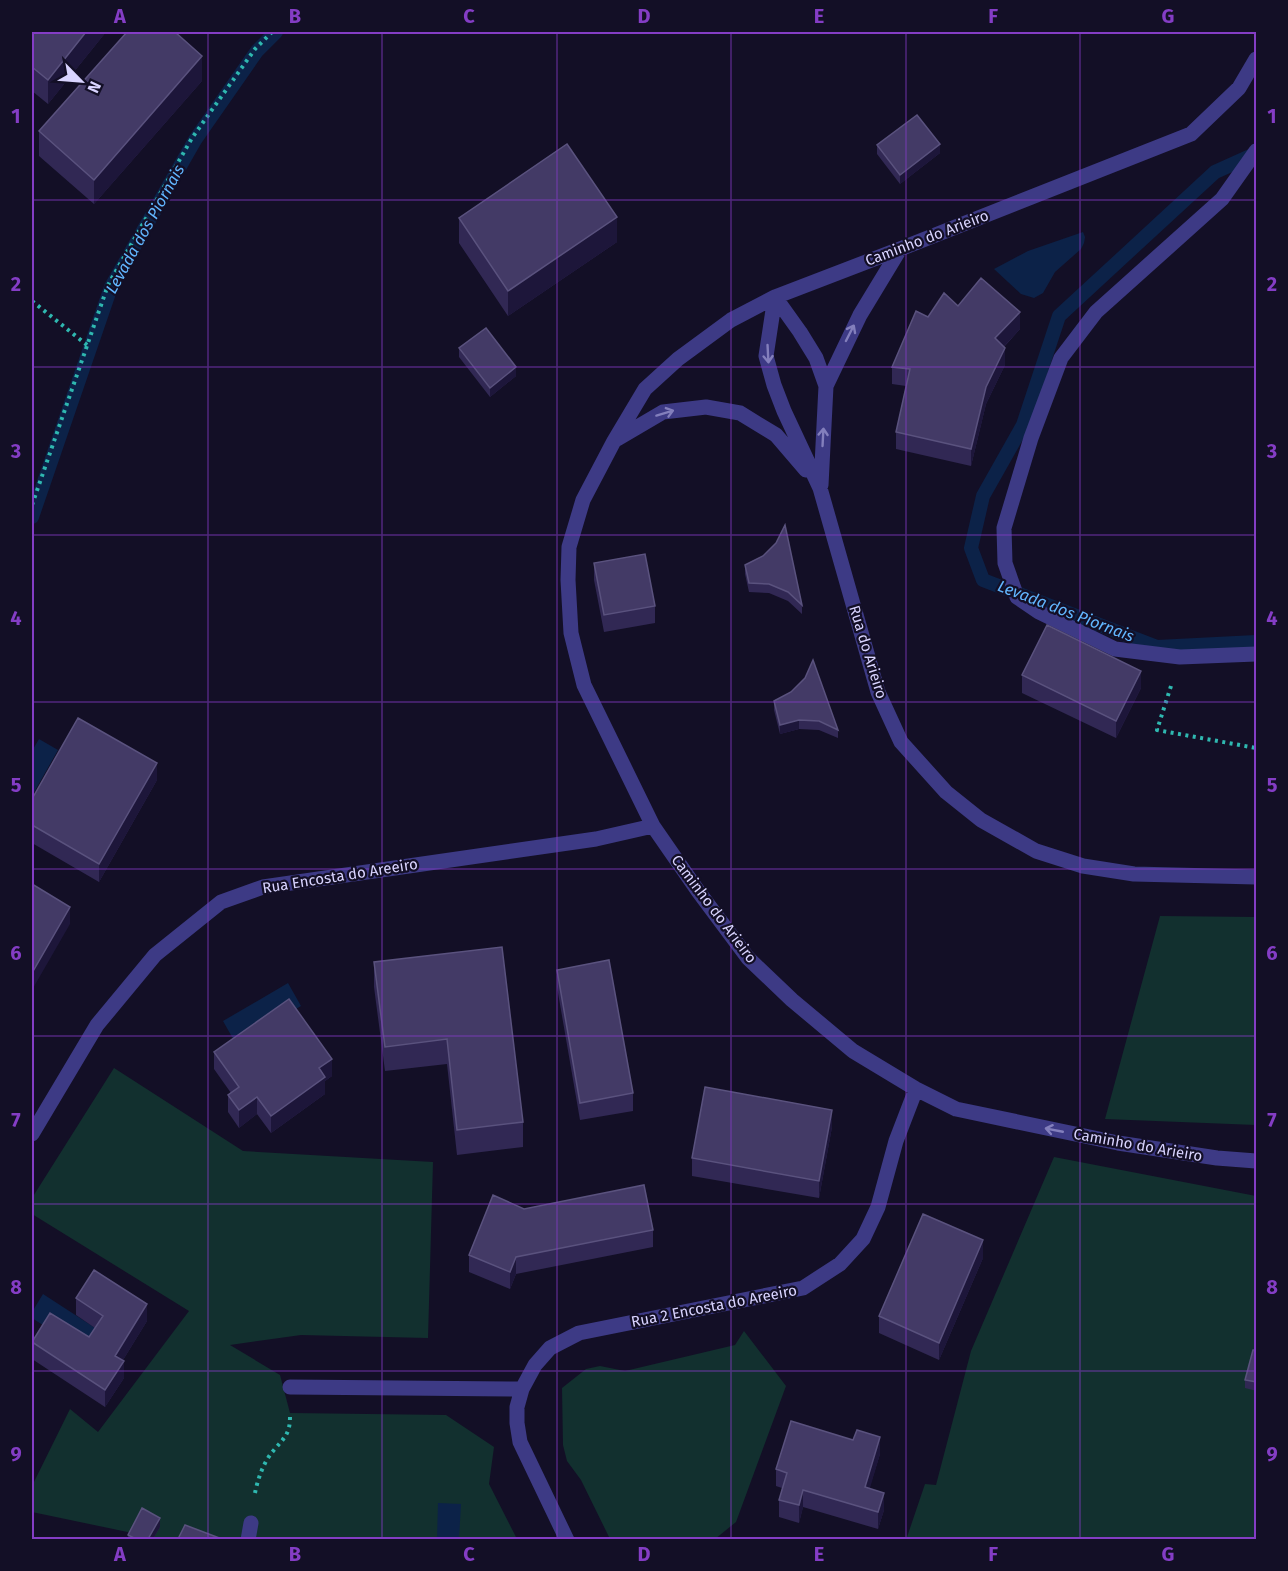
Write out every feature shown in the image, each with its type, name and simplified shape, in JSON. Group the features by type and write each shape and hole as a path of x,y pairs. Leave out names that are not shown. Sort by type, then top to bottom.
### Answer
{"street":[{"name":"Caminho do Arieiro","path":"1257,59 1239,88 1191,134 775,297 731,320 678,359 645,389 582,501 569,547 568,580 571,633 584,685 652,826 748,958 792,1000 853,1051 916,1089 956,1109 1129,1145 1217,1158 1257,1161"},
{"path":"1257,151 1222,199 1096,312 1061,358 1031,438 1004,528 1005,563 1017,597 1039,612 1115,649 1180,657 1257,654"},
{"name":"Rua do Arieiro","path":"820,488 826,386 860,315 900,249"},
{"name":"Rua do Arieiro","path":"775,297 816,358 826,386"},
{"name":"Rua do Arieiro","path":"775,297 766,356 774,385 820,488 878,692 901,741 946,792 981,820 1036,851 1083,866 1134,874 1257,876"},
{"path":"614,441 663,412 705,407 740,413 776,435 820,488"},
{"name":"Rua Encosta do Areeiro","path":"32,1134 98,1025 154,955 221,902 263,887 596,839 652,826"},
{"name":"Rua 2 Encosta do Areeiro","path":"567,1539 520,1442 517,1407 522,1389 535,1365 550,1348 579,1333 803,1288 840,1264 863,1239 878,1207 896,1141 916,1089"},
{"path":"290,1387 522,1389"},
{"path":"248,1539 251,1523"}],"path":[{"path":"32,506 108,285 192,138 255,49 272,32"},
{"path":"32,301 87,345"},
{"path":"1180,657 1157,730 1257,748"},
{"path":"251,1523 256,1488 264,1466 282,1442 290,1426 290,1387"}],"green space":[{"path":"1160,916 1256,917 1256,1125 1105,1119"},
{"path":"114,1068 243,1151 433,1162 428,1338 301,1335 230,1345 280,1375 290,1413 446,1415 494,1447 489,1484 517,1539 161,1539 32,1512 32,1486 70,1409 98,1432 189,1311 32,1214 32,1198"},
{"path":"1054,1157 1256,1196 1256,1539 906,1540 925,1484 936,1485 971,1351"},
{"path":"744,1331 786,1386 736,1522 715,1539 610,1539 581,1480 567,1461 563,1445 562,1388 586,1369 600,1366 625,1371 735,1345"}],"water":[{"path":"1083,232 1085,237 1081,249 1055,272 1043,293 1034,298 1021,294 994,269 1028,251"},
{"path":"39,739 58,750 32,796 32,751"},
{"path":"288,983 301,1006 236,1044 223,1021"},
{"path":"43,1294 103,1333 89,1355 32,1318 32,1312"},
{"path":"438,1503 461,1504 459,1539 437,1539"}],"building":[{"path":"32,32 86,32 48,80 32,67"},
{"path":"127,32 175,32 202,56 94,180 39,131"},
{"path":"917,115 940,144 900,175 877,145"},
{"path":"567,144 617,217 508,291 459,218"},
{"path":"981,278 1020,312 995,338 1005,348 986,387 971,449 896,432 910,369 892,367 916,311 928,317 944,293 958,306"},
{"path":"486,328 516,367 490,388 459,348"},
{"path":"785,525 802,605 788,592 769,584 749,583 745,565 763,556 776,543"},
{"path":"645,554 655,606 604,615 594,563"},
{"path":"1047,625 1141,671 1116,721 1022,675"},
{"path":"813,660 838,730 819,721 799,720 780,725 774,701 791,692 805,678"},
{"path":"78,718 157,763 99,864 32,825 32,799"},
{"path":"32,884 70,907 32,973"},
{"path":"502,947 523,1122 457,1130 447,1039 385,1047 374,962"},
{"path":"609,960 633,1093 580,1103 557,970"},
{"path":"289,999 332,1059 319,1068 325,1077 271,1116 257,1097 239,1110 228,1095 239,1087 214,1052"},
{"path":"705,1087 832,1110 819,1181 692,1158"},
{"path":"644,1185 653,1230 516,1257 510,1272 469,1255 493,1195 524,1209"},
{"path":"923,1214 983,1240 939,1343 879,1316"},
{"path":"94,1270 147,1304 115,1356 124,1361 105,1390 32,1342 50,1313 89,1337 103,1316 76,1298"},
{"path":"1253,1350 1257,1350 1257,1382 1245,1380"},
{"path":"791,1421 853,1440 857,1430 880,1437 865,1487 884,1493 878,1512 803,1490 799,1505 779,1500 787,1473 776,1469"},
{"path":"142,1508 160,1518 148,1539 136,1539 128,1535"},
{"path":"185,1525 222,1539 178,1539"}],"waterway":[{"name":"Levada dos Piornais","path":"32,517 111,287 195,140 257,51 276,32"},
{"name":"Levada dos Piornais","path":"1255,154 1215,172 1059,316 1023,425 983,496 971,548 983,580 1157,647 1256,642"}]}
